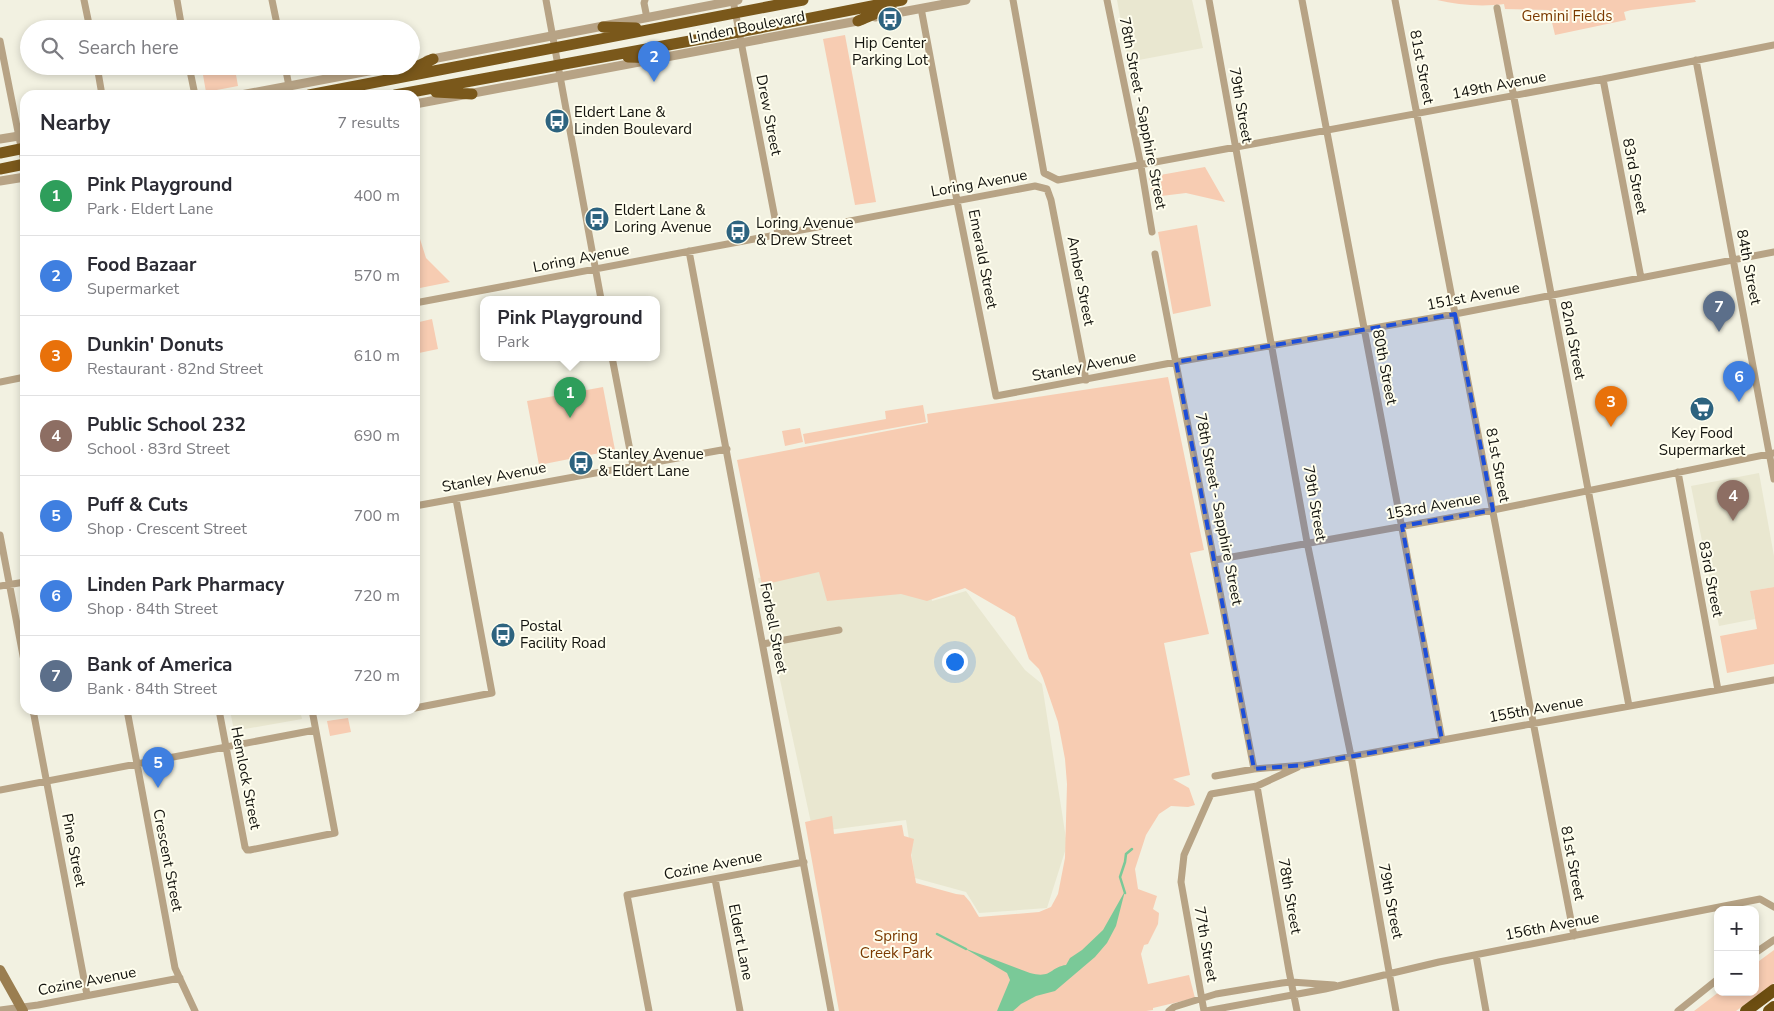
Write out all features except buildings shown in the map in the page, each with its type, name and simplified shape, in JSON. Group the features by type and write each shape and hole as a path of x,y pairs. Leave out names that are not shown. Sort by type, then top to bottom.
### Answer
{"highway":[{"name":"Linden Boulevard","path":"420,74 657,28 735,3 803,0"},
{"name":"Linden Boulevard","path":"420,90 606,56 741,38 902,0"},
{"path":"858,21 908,0"},
{"path":"603,27 657,28"},
{"path":"606,56 661,58"},
{"path":"420,65 433,59"},
{"path":"385,81 398,75"},
{"name":"Linden Boulevard","path":"336,90 417,75"},
{"path":"420,91 472,94"},
{"path":"0,153 20,150"},
{"path":"0,169 20,167"},
{"path":"1746,1011 1774,990"},
{"path":"1769,1011 1774,1007"}],"main road":[{"path":"0,970 22,1009"}],"street":[{"path":"84,0 88,20"},
{"path":"177,0 180,20"},
{"path":"272,0 276,20"},
{"path":"546,0 601,296"},
{"path":"645,0 646,18"},
{"name":"Linden Boulevard","path":"420,103 661,58 741,38 858,21 966,0"},
{"path":"1013,0 1044,172 1050,178 1058,180 1141,166"},
{"name":"78th Street - Sapphire Street","path":"1107,0 1141,166 1152,232"},
{"name":"79th Street","path":"1208,0 1307,542 1351,756 1396,1011"},
{"name":"80th Street","path":"1302,0 1442,740"},
{"name":"81st Street","path":"1395,0 1574,936"},
{"name":"Linden Boulevard","path":"420,61 735,3"},
{"name":"Drew Street","path":"735,3 778,234"},
{"name":"Emerald Street","path":"922,8 957,200 996,396"},
{"name":"82nd Street","path":"1497,8 1629,706"},
{"path":"0,42 20,127"},
{"name":"149th Avenue","path":"1141,166 1774,45"},
{"name":"84th Street","path":"1696,60 1772,453 1774,479"},
{"path":"99,75 101,90"},
{"path":"191,75 194,90"},
{"path":"287,75 289,86"},
{"path":"268,90 347,75"},
{"name":"83rd Street","path":"1603,79 1641,278"},
{"path":"0,139 20,135"},
{"path":"0,181 20,177"},
{"name":"Loring Avenue","path":"420,302 957,200 1035,186 1047,189"},
{"name":"Amber Street","path":"1047,189 1051,200 1086,380"},
{"name":"Forbell Street","path":"689,251 831,1011"},
{"name":"151st Avenue","path":"1176,362 1455,314 1774,252"},
{"name":"78th Street - Sapphire Street","path":"1156,254 1254,769"},
{"path":"613,361 633,466"},
{"name":"Stanley Avenue","path":"996,396 1176,362"},
{"path":"0,382 20,378"},
{"name":"Stanley Avenue","path":"420,505 727,449"},
{"name":"153rd Avenue","path":"1215,560 1492,510 1772,453"},
{"name":"83rd Street","path":"1678,472 1718,690"},
{"path":"420,707 492,693 456,498"},
{"path":"0,535 20,639"},
{"path":"0,586 20,583"},
{"path":"763,644 839,630"},
{"name":"155th Avenue","path":"1254,769 1304,765 1774,680"},
{"name":"Pine Street","path":"34,715 87,995"},
{"name":"Crescent Street","path":"127,715 175,968 195,1011"},
{"name":"Hemlock Street","path":"220,715 247,850 335,833 316,730"},
{"path":"0,790 316,730 313,715"},
{"name":"155th Avenue","path":"1211,794 1257,786 1304,765"},
{"path":"1215,776 1254,769"},
{"name":"78th Street","path":"1257,786 1297,1011"},
{"name":"77th Street","path":"1205,1011 1181,882 1184,855 1211,794"},
{"name":"Cozine Avenue","path":"649,1011 627,895 804,862"},
{"name":"Eldert Lane","path":"715,879 740,1011"},
{"name":"156th Avenue","path":"1205,1011 1294,995 1476,955 1760,899 1774,907"},
{"path":"1758,951 1774,940"},
{"path":"1476,955 1486,1011"},
{"name":"Cozine Avenue","path":"0,1010 22,1009 180,978"},
{"name":"156th Avenue","path":"1169,1011 1174,1007 1216,994 1291,982 1334,985"},
{"path":"1678,1011 1714,982"}],"highlighted area":[{"path":"1455,314 1493,510 1402,526 1442,740 1304,765 1254,769 1176,362"}],"shaded area":[{"path":"1117,0 1192,0 1203,48 1128,62"},
{"path":"1759,473 1774,556 1774,587 1750,591 1755,619 1719,626 1691,486"},
{"path":"921,548 932,601 966,591 1025,670 1042,684 1067,845 1047,908 979,913 966,892 915,878 906,820 813,832 758,578"},
{"path":"231,715 301,715 302,719 234,731"},
{"path":"1125,891 1116,926 1107,943 1095,957 1055,991 1036,996 1013,1011 997,1011 1010,980 1007,973 964,948 1030,973 1047,974 1066,965 1070,958 1082,950 1103,930"}],"green space":[{"name":"Gemini Fields","path":"1437,0 1695,0 1696,2 1631,10 1624,12 1626,20 1555,35 1549,10 1505,9 1504,4 1470,5"},
{"path":"845,35 876,202 855,205 823,39"},
{"path":"203,75 236,75 238,86 206,90"},
{"path":"1205,167 1225,202 1186,193 1153,197 1149,177"},
{"path":"1197,225 1211,306 1173,314 1158,232"},
{"path":"420,239 426,258 450,282 420,288"},
{"path":"432,319 438,349 420,353 420,322"},
{"name":"Spring Creek Park","path":"1168,377 1204,550 1190,553 1209,634 1164,643 1190,775 1173,779 1189,788 1195,805 1188,807 1171,806 1159,814 1146,835 1135,869 1138,889 1157,896 1153,909 1159,913 1158,924 1148,944 1144,945 1141,954 1148,984 1189,975 1195,998 1146,1011 839,1011 805,822 832,816 834,834 902,825 904,836 914,839 911,855 916,883 964,895 979,917 1039,912 1051,907 1058,894 1065,858 1067,784 1065,759 1058,722 1043,678 1039,669 1029,659 1015,617 965,588 927,601 901,594 827,601 819,572 762,585 737,460 928,423 927,414"},
{"path":"603,387 615,450 539,465 527,401"},
{"path":"923,405 926,422 805,444 803,434 886,419 885,411"},
{"path":"800,428 803,442 785,446 782,431"},
{"path":"1774,587 1774,664 1727,673 1720,636 1757,629 1750,591"},
{"path":"348,718 351,732 330,736 327,721"},
{"path":"1774,950 1774,983 1759,994 1759,961"},
{"path":"1714,996 1756,996 1736,1011 1694,1011"}],"waterway":[{"path":"1125,893 1120,877 1126,854 1132,849"},
{"path":"937,934 966,949"}],"place":[{"name":"Hip Center Parking Lot","path":"890,19"},
{"name":"Food Bazaar","path":"654,82"},
{"name":"Eldert Lane & Linden Boulevard","path":"557,121"},
{"name":"Eldert Lane & Loring Avenue","path":"597,219"},
{"name":"Loring Avenue & Drew Street","path":"738,232"},
{"name":"Bank of America","path":"1719,332"},
{"name":"Linden Park Pharmacy","path":"1739,402"},
{"name":"Key Food Supermarket","path":"1702,409"},
{"name":"Pink Playground","path":"570,418"},
{"name":"Dunkin' Donuts","path":"1611,427"},
{"name":"Stanley Avenue & Eldert Lane","path":"581,463"},
{"name":"Public School 232","path":"1733,521"},
{"name":"Postal Facility Road","path":"503,635"},
{"name":"Puff & Cuts","path":"158,788"}]}
